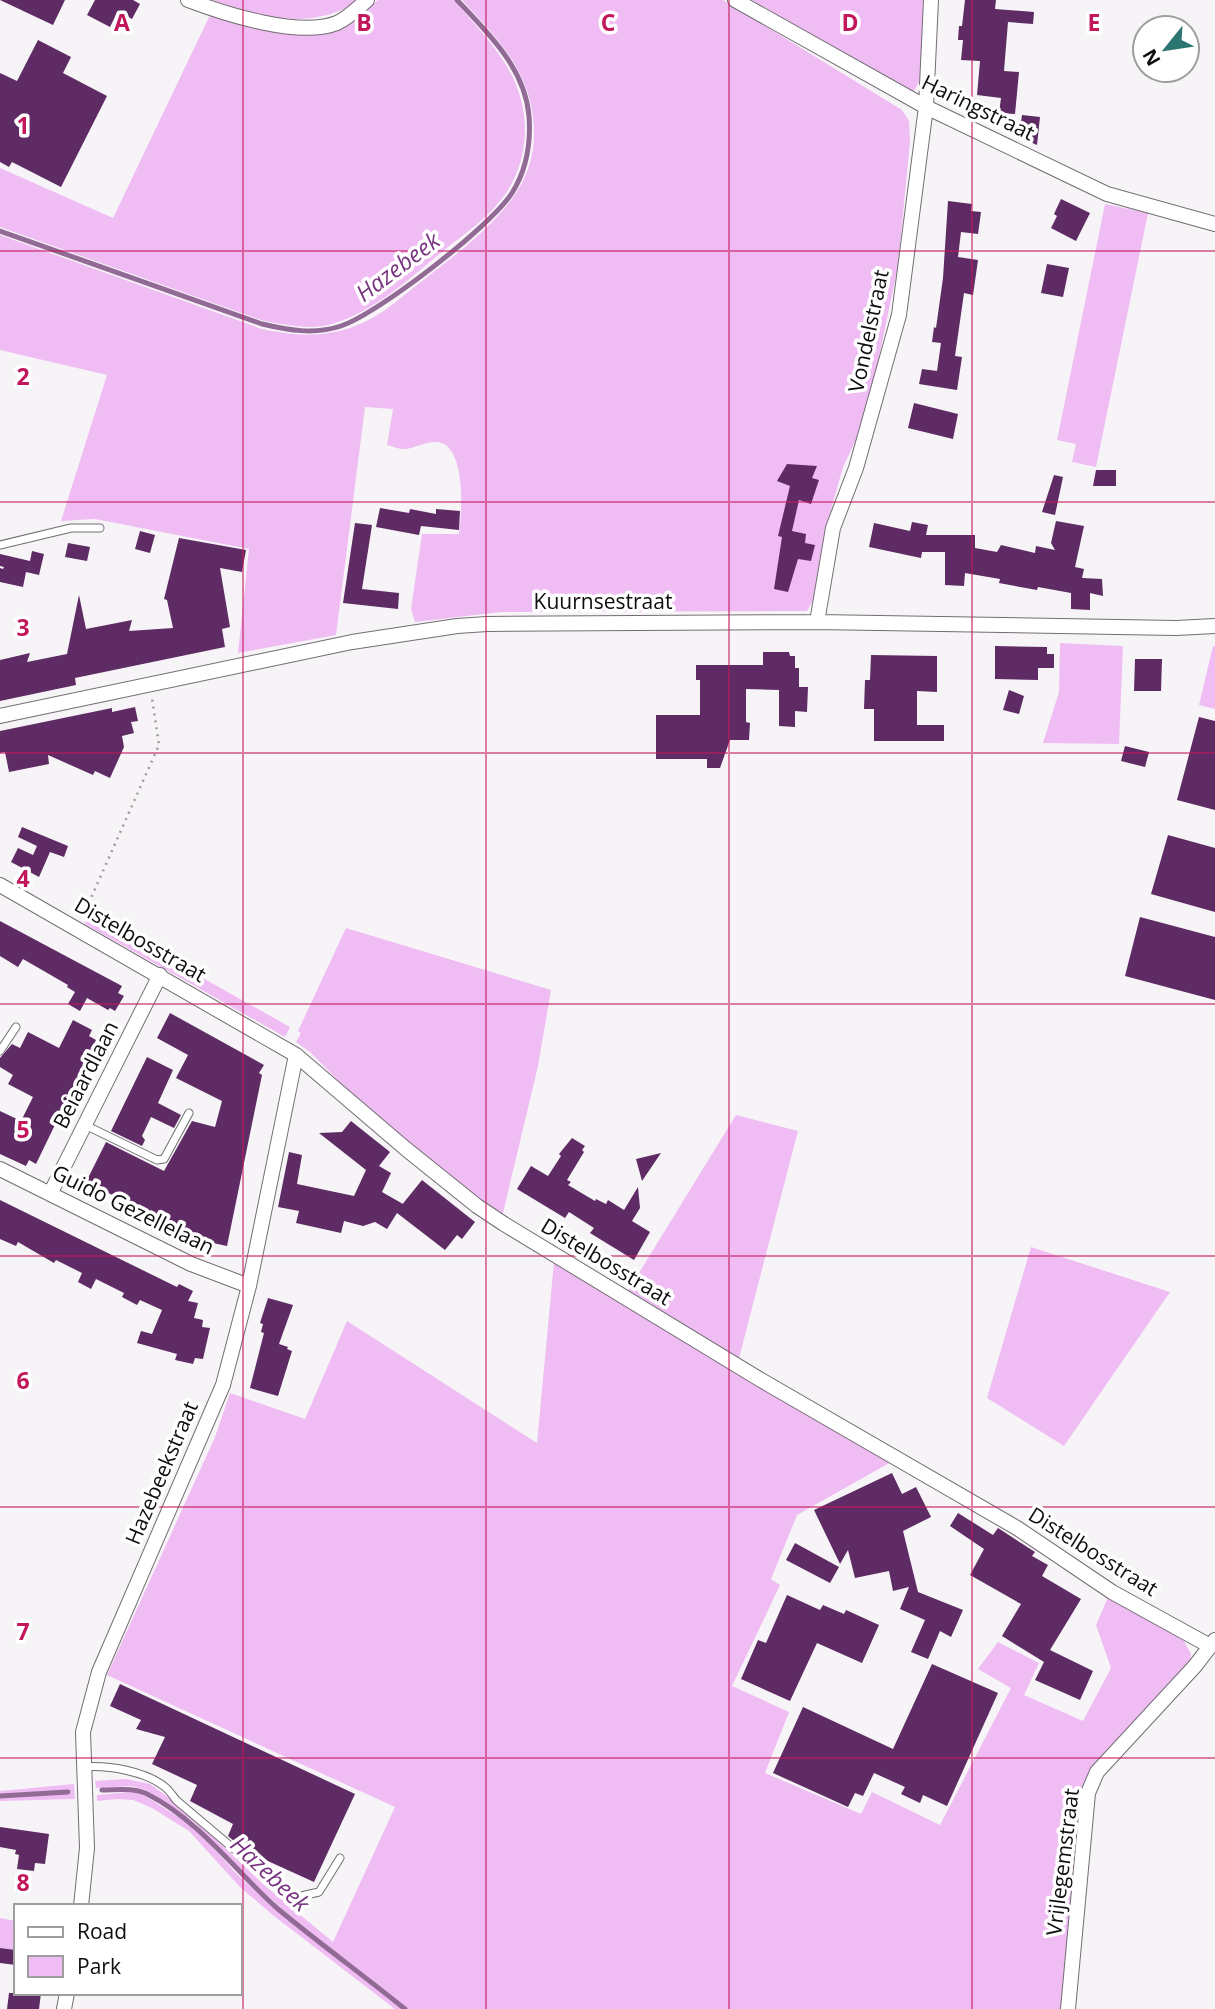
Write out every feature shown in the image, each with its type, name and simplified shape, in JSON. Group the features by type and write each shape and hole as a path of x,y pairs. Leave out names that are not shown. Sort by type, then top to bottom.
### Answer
{"street":[{"path":"188,0 263,23 305,26 337,23 367,0"},
{"name":"Haringstraat","path":"735,0 926,107 1107,194 1215,224"},
{"name":"Vondelstraat","path":"817,622 833,528 856,468 899,315 926,107 931,0"},
{"name":"Kuurnsestraat","path":"0,716 352,642 457,626 817,622 1176,628 1215,626"},
{"name":"Distelbosstraat","path":"0,885 296,1055 406,1149 477,1206 504,1224 761,1380 1017,1528 1112,1592 1213,1643"},
{"name":"Beiaardlaan","path":"50,1194 160,975"},
{"name":"Hazebeekstraat","path":"81,1904 87,1847 83,1732 99,1672 223,1385 249,1286 296,1055"},
{"name":"Guido Gezellelaan","path":"0,1169 191,1264 249,1286"},
{"name":"Vrijlegemstraat","path":"1068,2009 1088,1793 1097,1772 1108,1758 1162,1702 1213,1643"}],"lane":[{"path":"0,545 71,528 100,528"},
{"path":"0,1051 16,1027"},
{"path":"85,1125 157,1160 164,1159 189,1113"},
{"path":"84,1767 99,1766 134,1772 165,1787 176,1800 292,1898 319,1892 340,1858"}],"path":[{"path":"78,929 159,745 150,684"}],"green space":[{"path":"212,0 361,0 324,16 287,19 269,17"},
{"path":"378,0 454,0 492,45 512,75 519,92 525,132 515,178 494,208 476,226 374,305 323,326 301,327 264,321 0,227 0,168 113,218 210,15 258,27 334,29 352,23"},
{"path":"462,0 723,0 902,110 909,121 910,142 898,266 866,419 843,467 824,535 815,597 807,611 501,612 415,622 411,609 422,534 459,534 460,480 453,453 445,445 431,442 403,449 387,445 393,409 365,407 336,635 238,653 249,549 95,519 61,521 107,375 0,350 0,235 262,329 320,334 363,323 395,302 481,232 514,196 529,165 534,131 528,92 512,59"},
{"path":"752,0 923,0 921,79 914,91 904,90"},
{"path":"1105,204 1148,213 1096,467 1072,462 1076,444 1057,440"},
{"path":"1060,643 1123,646 1119,744 1043,743 1059,692"},
{"path":"1215,646 1215,709 1199,705"},
{"path":"89,914 290,1027 285,1037 85,924"},
{"path":"346,928 551,990 538,1066 502,1217 375,1118 310,1052 296,1042 301,1033 298,1031"},
{"path":"736,1115 798,1131 738,1362 626,1294"},
{"path":"1031,1247 1170,1292 1064,1446 987,1398"},
{"path":"554,1262 891,1462 797,1515 771,1579 780,1585 732,1686 789,1712 765,1773 861,1814 872,1792 940,1825 1011,1688 978,1669 998,1642 1039,1663 1024,1695 1083,1721 1111,1668 1096,1625 1109,1595 1184,1641 1191,1654 1189,1665 1096,1763 1085,1780 1064,2009 408,2009 282,1909 219,1850 196,1824 172,1806 146,1790 132,1786 96,1788 95,1781 126,1779 150,1784 183,1808 263,1884 333,1942 395,1807 107,1675 215,1437 230,1393 305,1419 347,1321 537,1443"},
{"path":"74,1784 75,1799 0,1801 0,1791"},
{"path":"131,1792 142,1794 194,1827 236,1873 275,1909 402,2009 395,2009 274,1916 240,1887 189,1831 152,1808 133,1800 97,1801 97,1795"},
{"path":"0,1918 14,1921 14,1950 0,1948"}],"building":[{"path":"0,0 65,0 53,25"},
{"path":"95,0 133,0 140,4 132,19 118,11 110,27 87,15"},
{"path":"965,0 996,0 995,9 1034,12 1033,24 1008,22 1004,71 1019,72 1015,114 999,113 1001,98 977,95 980,61 961,60 963,40 958,40"},
{"path":"38,40 71,57 63,73 107,96 61,187 12,162 9,167 0,162 0,73 17,81"},
{"path":"1022,115 1040,117 1037,145 1019,137"},
{"path":"1061,199 1090,213 1076,241 1051,228"},
{"path":"948,201 972,204 971,211 981,212 978,234 961,232 958,257 978,260 973,295 964,293 955,356 962,357 957,390 919,384 922,369 937,371 941,343 932,342 943,278"},
{"path":"1047,264 1069,268 1063,297 1041,293"},
{"path":"914,403 958,414 953,439 908,428"},
{"path":"787,464 817,466 812,478 819,480 811,504 799,500 792,531 806,534 805,543 815,545 811,561 798,559 788,592 774,589 782,537 778,536 790,486 777,481"},
{"path":"1096,470 1116,470 1116,486 1093,486"},
{"path":"1054,475 1063,477 1055,515 1042,512"},
{"path":"380,508 409,513 410,509 436,514 436,509 460,511 459,530 421,526 419,535 376,527"},
{"path":"1056,521 1084,526 1075,567 1084,569 1082,578 1102,579 1103,596 1090,593 1090,610 1071,609 1071,593 999,583 1000,579 965,573 964,586 945,585 945,552 922,552 921,558 869,547 874,523 910,531 912,522 928,525 926,535 975,535 975,548 997,552 1001,545 1035,553 1036,546 1055,550 1051,543"},
{"path":"355,523 372,525 362,589 399,593 398,609 343,603"},
{"path":"140,531 155,535 150,553 135,549"},
{"path":"179,538 246,550 242,572 220,568 230,627 222,629 225,647 75,678 76,685 0,701 0,660 30,653 27,662 67,654 79,595 86,629 132,620 129,631 173,628 167,600 164,599"},
{"path":"68,543 90,547 87,561 65,557"},
{"path":"32,551 44,554 39,575 26,572 23,587 0,582 0,568 4,567 0,566 0,554 30,561"},
{"path":"995,646 1047,647 1047,654 1054,654 1054,668 1038,668 1038,680 995,679"},
{"path":"763,652 789,652 790,656 795,656 795,668 799,668 799,687 808,687 807,712 795,711 795,727 779,726 779,690 746,689 749,740 730,740 720,768 707,768 707,759 656,759 656,715 700,715 700,680 696,680 696,665 763,665"},
{"path":"871,655 937,656 937,692 917,691 917,725 944,725 944,741 874,741 874,709 864,709 865,680 870,680"},
{"path":"1135,659 1162,659 1161,691 1134,691"},
{"path":"1009,690 1024,696 1019,714 1003,710"},
{"path":"135,707 138,721 131,722 134,733 122,736 124,747 110,778 95,771 93,775 48,755 49,764 9,772 5,752 0,753 0,731 112,708 112,712"},
{"path":"1199,717 1215,721 1215,810 1177,800"},
{"path":"1125,746 1149,752 1145,767 1121,761"},
{"path":"22,827 68,846 64,857 50,852 39,877 11,862 18,848 33,855 37,846 18,837"},
{"path":"1168,835 1215,848 1215,912 1151,894"},
{"path":"1140,917 1215,937 1215,1000 1125,976"},
{"path":"0,921 122,986 118,993 124,996 115,1011 87,998 80,1011 68,1004 75,992 67,987 68,985 23,959 18,967 0,956"},
{"path":"170,1013 264,1065 259,1073 262,1075 227,1246 208,1242 86,1182 106,1142 164,1171 192,1121 215,1127 222,1101 176,1078 188,1055 157,1038"},
{"path":"73,1020 92,1030 89,1036 96,1040 36,1164 29,1160 26,1166 0,1154 0,1111 21,1121 33,1097 8,1084 13,1075 0,1067 0,1058 12,1044 20,1048 28,1032 59,1048"},
{"path":"147,1057 173,1070 158,1103 181,1115 174,1128 151,1117 142,1136 145,1140 142,1146 111,1131"},
{"path":"351,1121 390,1152 379,1166 391,1173 382,1192 403,1204 422,1180 475,1222 462,1239 457,1235 445,1250 397,1213 387,1229 375,1222 363,1226 344,1221 341,1233 296,1223 299,1211 278,1207 289,1152 302,1155 297,1184 354,1196 366,1170 319,1133 342,1132"},
{"path":"572,1138 585,1146 567,1180 571,1182 568,1185 595,1201 596,1199 606,1204 608,1200 624,1210 638,1187 640,1208 632,1221 650,1232 634,1260 590,1233 594,1228 569,1212 565,1218 517,1189 531,1166 548,1176 561,1156 559,1154"},
{"path":"661,1153 642,1181 636,1159"},
{"path":"0,1200 177,1287 179,1284 193,1291 188,1301 198,1303 194,1318 203,1320 202,1327 210,1328 203,1359 195,1358 193,1364 175,1360 177,1354 137,1343 141,1331 152,1334 162,1310 140,1300 137,1305 122,1297 124,1293 96,1279 91,1289 78,1282 82,1273 56,1260 54,1263 18,1242 16,1246 0,1239"},
{"path":"268,1298 293,1305 279,1344 292,1351 278,1396 250,1388 264,1333 261,1332 263,1324 260,1323"},
{"path":"892,1473 902,1494 916,1487 931,1517 903,1531 918,1592 963,1610 951,1637 940,1631 928,1659 911,1652 925,1620 900,1609 909,1587 893,1591 889,1571 855,1578 848,1550 840,1564 814,1510"},
{"path":"958,1513 993,1535 998,1528 1035,1552 1032,1556 1048,1565 1042,1576 1081,1599 1050,1650 1093,1671 1080,1700 1035,1680 1044,1662 1002,1636 1021,1604 970,1575 984,1549 950,1526"},
{"path":"795,1543 839,1567 830,1583 786,1560"},
{"path":"787,1595 820,1610 823,1605 844,1614 846,1610 879,1625 862,1663 817,1643 790,1701 741,1679 758,1640 766,1643"},
{"path":"932,1664 998,1693 947,1806 923,1795 920,1803 901,1794 905,1787 874,1773 863,1796 855,1793 848,1807 773,1773 803,1707 893,1749"},
{"path":"120,1684 355,1794 314,1882 246,1851 228,1836 233,1824 190,1801 197,1785 152,1764 165,1737 136,1729 141,1720 110,1706"},
{"path":"0,1827 49,1834 45,1864 35,1863 34,1871 17,1869 19,1855 15,1854 16,1850 0,1847"},
{"path":"0,1948 14,1950 14,1965 0,1963"},
{"path":"9,1993 41,1995 39,2009 7,2009"}],"waterway":[{"name":"Hazebeek","path":"0,231 262,324 311,331 331,329 358,318 381,305 433,267 481,226 512,193 524,165 529,116 520,82 503,52 457,0"},
{"name":"Hazebeek","path":"102,1790 138,1791 168,1806 201,1833 278,1909 405,2009"},
{"name":"Hazebeek","path":"0,1796 68,1792"}]}
